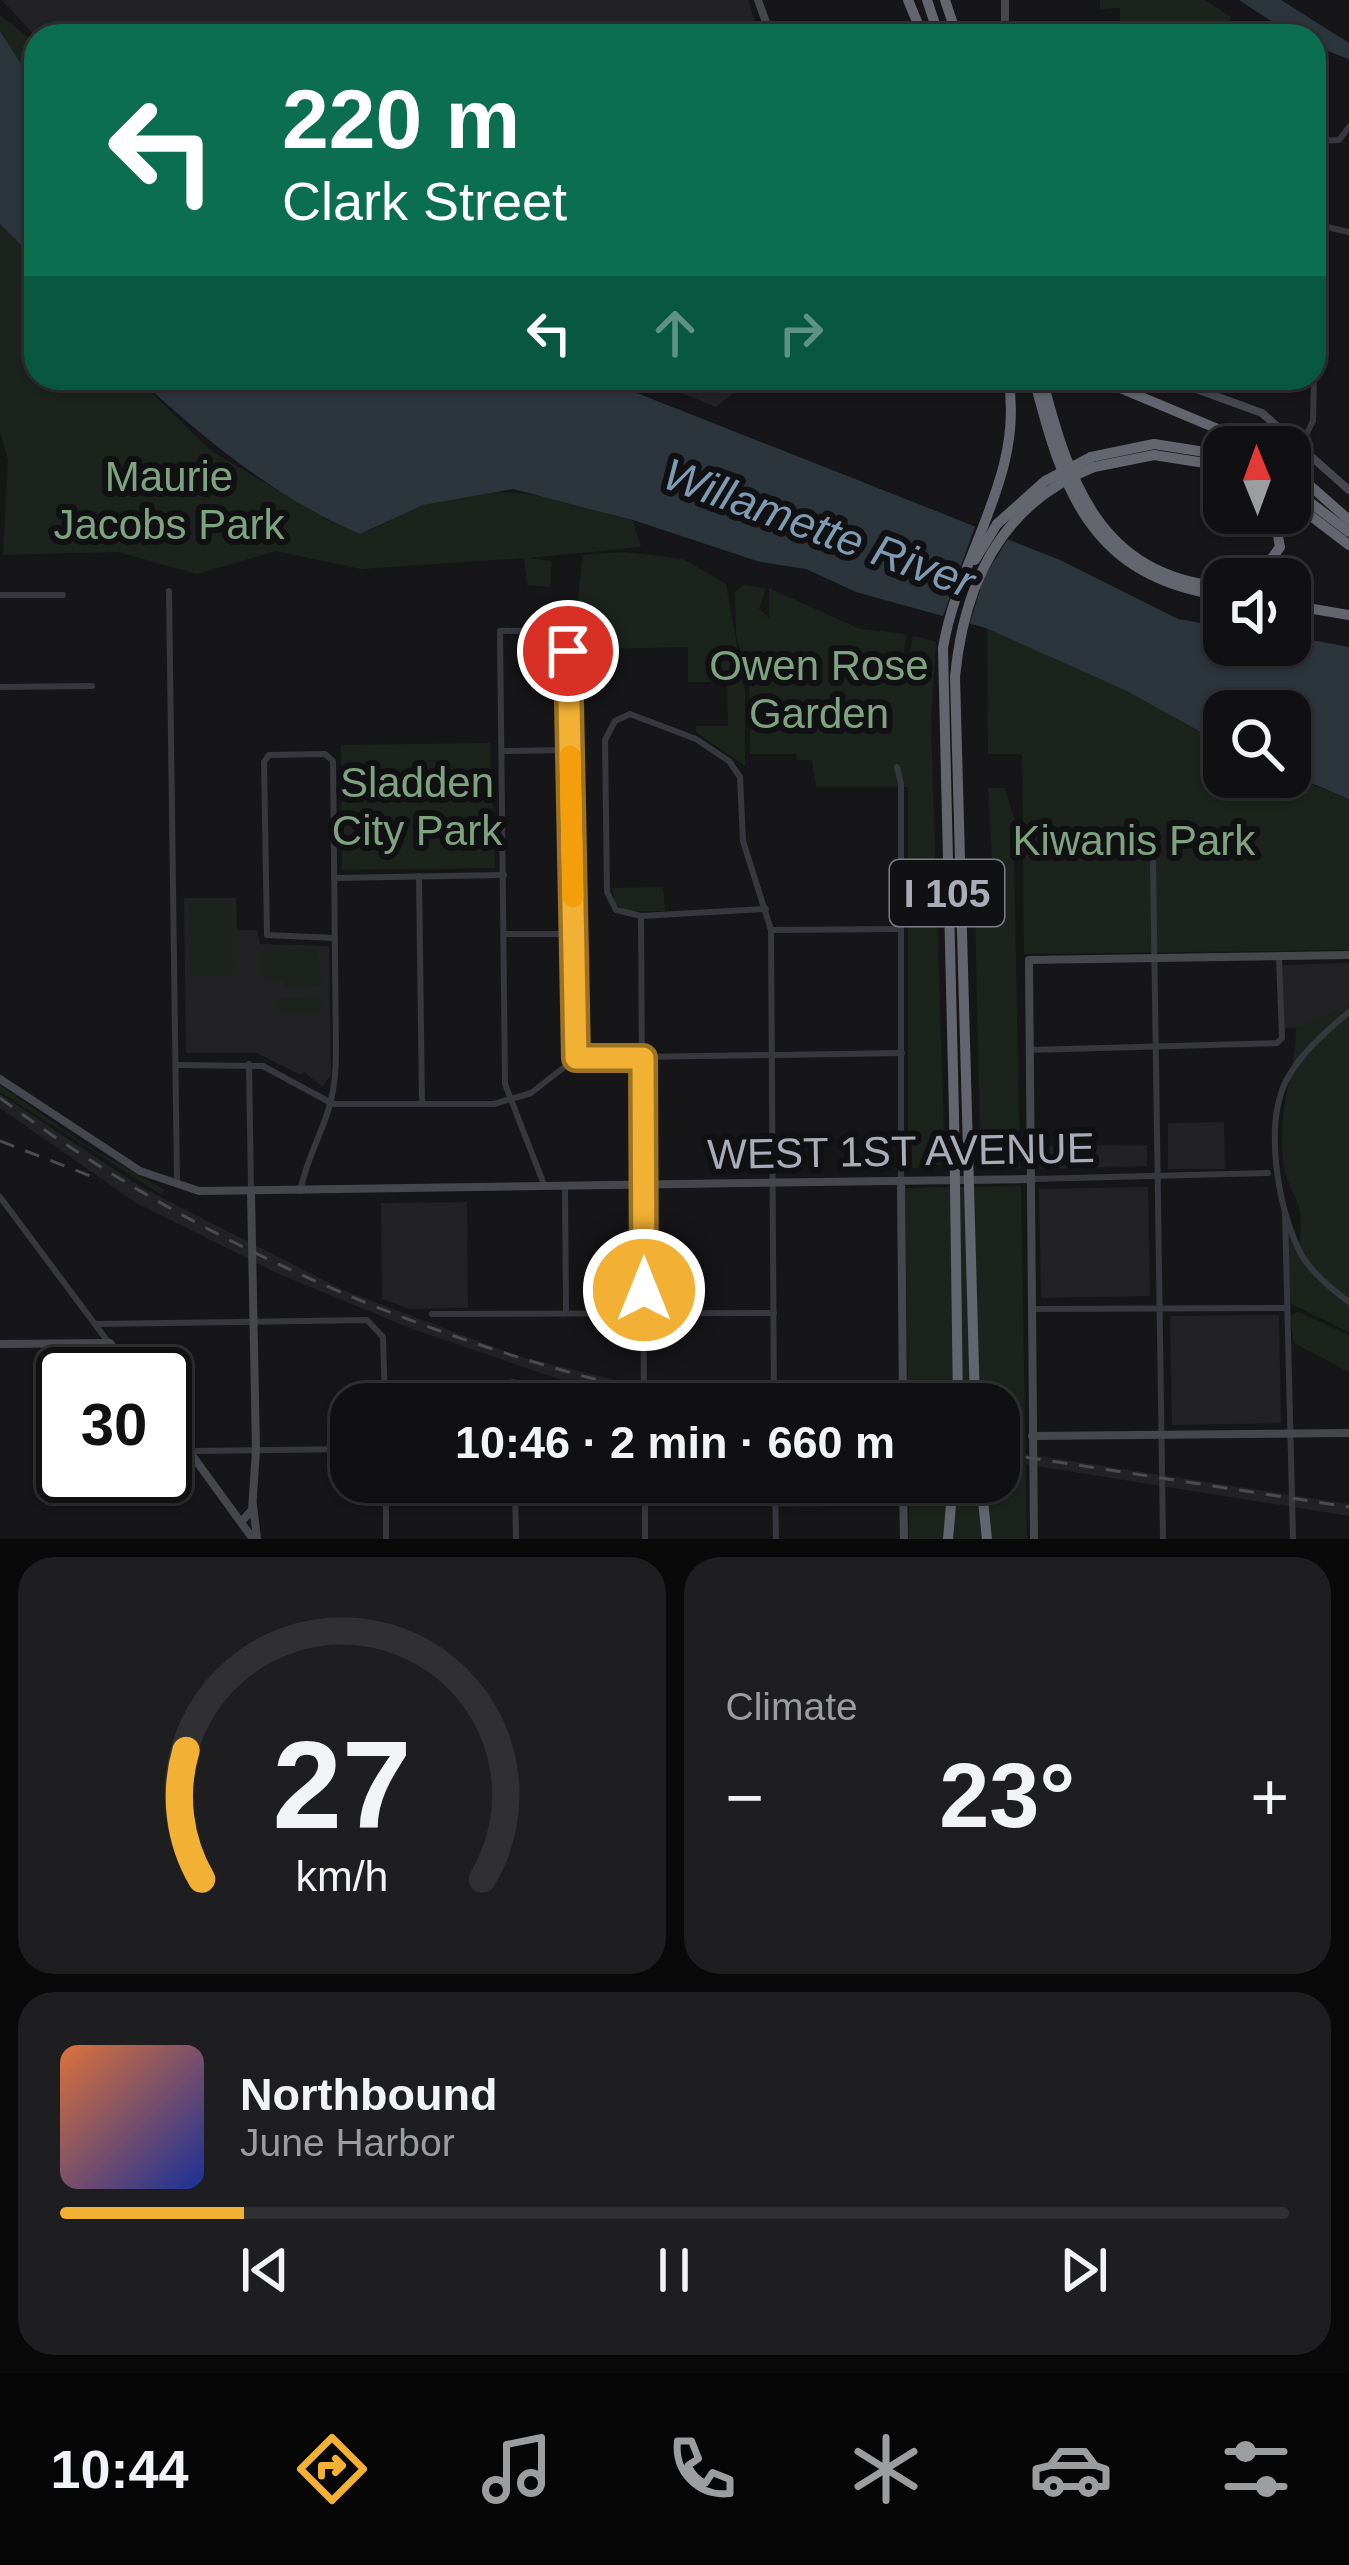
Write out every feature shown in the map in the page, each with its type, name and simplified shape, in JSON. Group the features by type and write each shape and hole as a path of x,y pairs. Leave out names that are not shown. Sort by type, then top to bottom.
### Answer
{"highway":[{"path":"949,674 953,596 997,490 1010,438 1008,390"},
{"path":"1041,390 1062,477 1094,530 1146,574 1203,590"},
{"path":"1042,390 1072,484 1100,525 1154,568 1203,581"},
{"path":"1125,390 1211,426"},
{"name":"I 105","path":"958,1383 949,674 958,600 997,524 1045,481 1154,445 1203,452"},
{"name":"I 105","path":"1093,462 1154,455 1203,463"},
{"path":"1311,487 1349,520"},
{"path":"1311,503 1349,532"},
{"path":"1311,516 1349,545"},
{"path":"1311,609 1349,615"},
{"name":"I 105","path":"949,674 975,1383"},
{"path":"948,1539 951,1503"},
{"path":"983,1503 987,1539"}],"street":[{"path":"1201,390 1251,407 1276,426"},
{"path":"1310,426 1314,390"},
{"path":"1311,454 1349,490"},
{"path":"0,1079 121,1160 177,1186 169,590"},
{"path":"0,595 63,595"},
{"path":"545,1187 542,1168 507,1101 500,632 568,630 576,1058"},
{"path":"0,687 92,686"},
{"path":"766,909 641,916 616,910 608,892 604,740 615,721 630,714 696,739 737,769 743,841 766,909 771,930 774,1383"},
{"path":"502,751 570,750"},
{"path":"300,1191 333,1104 335,938 331,756 266,757 268,937 335,938"},
{"path":"897,767 903,1383"},
{"path":"1154,862 1163,1539"},
{"path":"334,878 504,875"},
{"path":"418,876 422,1104"},
{"path":"641,916 644,1383"},
{"path":"771,930 902,929"},
{"path":"504,934 573,934"},
{"path":"1034,1539 1029,960 1349,956"},
{"path":"1029,1050 1277,1043 1282,1038 1279,957"},
{"path":"1292,1539 1285,1213 1279,1170 1284,1088 1303,1055 1349,1012"},
{"path":"176,1065 249,1064 277,1072 333,1104 422,1104 507,1101 530,1093 576,1058 902,1053"},
{"path":"249,1064 255,1539"},
{"name":"WEST 1ST AVENUE","path":"177,1186 250,1192 1268,1173"},
{"path":"565,1186 566,1312"},
{"path":"0,1197 113,1347"},
{"path":"1285,1213 1306,1262 1349,1302"},
{"path":"1031,1309 1285,1308"},
{"path":"432,1314 773,1313"},
{"path":"95,1324 375,1323 383,1337 384,1383"},
{"path":"0,1344 110,1343"},
{"path":"1032,1436 1349,1432"},
{"path":"192,1451 330,1449"},
{"path":"192,1454 255,1539"},
{"path":"386,1503 386,1539"},
{"path":"515,1503 516,1539"},
{"path":"645,1503 645,1539"},
{"path":"775,1503 776,1539"},
{"path":"903,1503 904,1539"},
{"path":"241,1522 253,1504"}],"shaded area":[{"path":"2,0 748,0 756,24 24,24"},
{"path":"674,390 737,390 716,407"},
{"path":"184,898 236,898 237,930 257,930 260,944 329,946 331,1075 322,1087 304,1072 301,1075 257,1053 186,1053"},
{"path":"1349,963 1349,1005 1305,1027 1284,1028 1282,965"},
{"path":"0,1094 141,1187 343,1290 518,1356 628,1383 562,1380 412,1329 279,1274 136,1203 0,1108"},
{"path":"1224,1122 1225,1169 1168,1169 1168,1123"},
{"path":"1147,1145 1147,1166 1039,1169 1039,1146"},
{"path":"1148,1187 1150,1296 1041,1298 1039,1189"},
{"path":"467,1202 468,1308 410,1309 382,1299 381,1203"},
{"path":"1279,1315 1281,1423 1172,1425 1170,1316"},
{"path":"1020,1453 1349,1504 1349,1516 1020,1463"},
{"path":"778,1503 897,1503 897,1505 778,1507"}],"green space":[{"path":"1100,0 1205,0 1231,17 1229,24 1120,24 1120,8 1100,9"},
{"path":"0,15 24,34 24,68 0,31"},
{"name":"Maurie Jacobs Park","path":"0,224 24,248 24,390 149,390 210,450 327,520 360,534 421,506 504,492 553,499 633,521 641,547 529,558 552,561 550,587 527,585 524,558 361,569 276,551 197,574 118,552 3,555 8,460 0,431"},
{"path":"626,552 683,559 726,584 745,691 745,766 696,732 696,726 728,726 727,682 688,682 688,647 598,649 597,631 574,632 583,555"},
{"name":"Owen Rose Garden","path":"743,585 766,588 759,609 769,618 769,588 860,629 907,634 903,657 908,660 913,636 936,641 931,722 945,1164 908,1169 908,787 816,787 812,760 797,760 796,754 750,754 749,680 736,635 735,592"},
{"name":"Kiwanis Park","path":"987,628 1126,690 1203,734 1203,798 1311,798 1311,784 1349,799 1349,950 1024,954 1023,853 1014,858 1020,1169 988,1165 989,1144 980,1144 974,862 992,860 988,788 1005,788 1017,827 1023,827 1022,754 988,754"},
{"name":"Sladden City Park","path":"490,743 495,868 342,870 341,745"},
{"path":"663,887 665,911 626,911 616,904 612,888"},
{"path":"231,901 233,975 190,976 188,902"},
{"path":"317,949 322,986 285,987 284,980 263,980 262,950"},
{"path":"321,997 321,1012 279,1013 279,998"},
{"path":"1349,1005 1349,1332 1289,1303 1286,1227 1299,1255 1301,1218 1285,1172 1282,1140 1296,1028"},
{"path":"0,1085 87,1146 165,1190 162,1195 0,1092"},
{"path":"1021,1186 1027,1539 909,1539 909,1503 1020,1503 1020,1383 908,1383 905,1188"},
{"path":"1298,1312 1349,1335 1349,1372 1294,1343 1290,1316"}],"water":[{"path":"1239,0 1281,0 1319,24 1276,24"},
{"path":"1326,28 1349,43 1349,59 1326,50"},
{"path":"0,31 24,68 24,248 0,224"},
{"name":"Willamette River","path":"152,390 629,390 1060,560 1178,619 1203,623 1203,666 1311,666 1311,640 1349,647 1349,799 1311,783 1311,690 1203,690 1203,733 1125,690 986,628 856,592 806,569 760,562 636,521 513,489 423,505 360,534 300,504 243,466"}],"pier":[{"path":"977,521 1011,534 984,577 968,629 941,622"}],"railway":[{"path":"0,1098 79,1153 246,1249 424,1325 612,1383"},
{"path":"0,1141 101,1180"},
{"path":"1020,1456 1349,1507"}],"slow traffic":[{"path":"570,756 573,897"}],"route":[{"path":"568,651 576,1058 643,1058 644,1290"}]}
